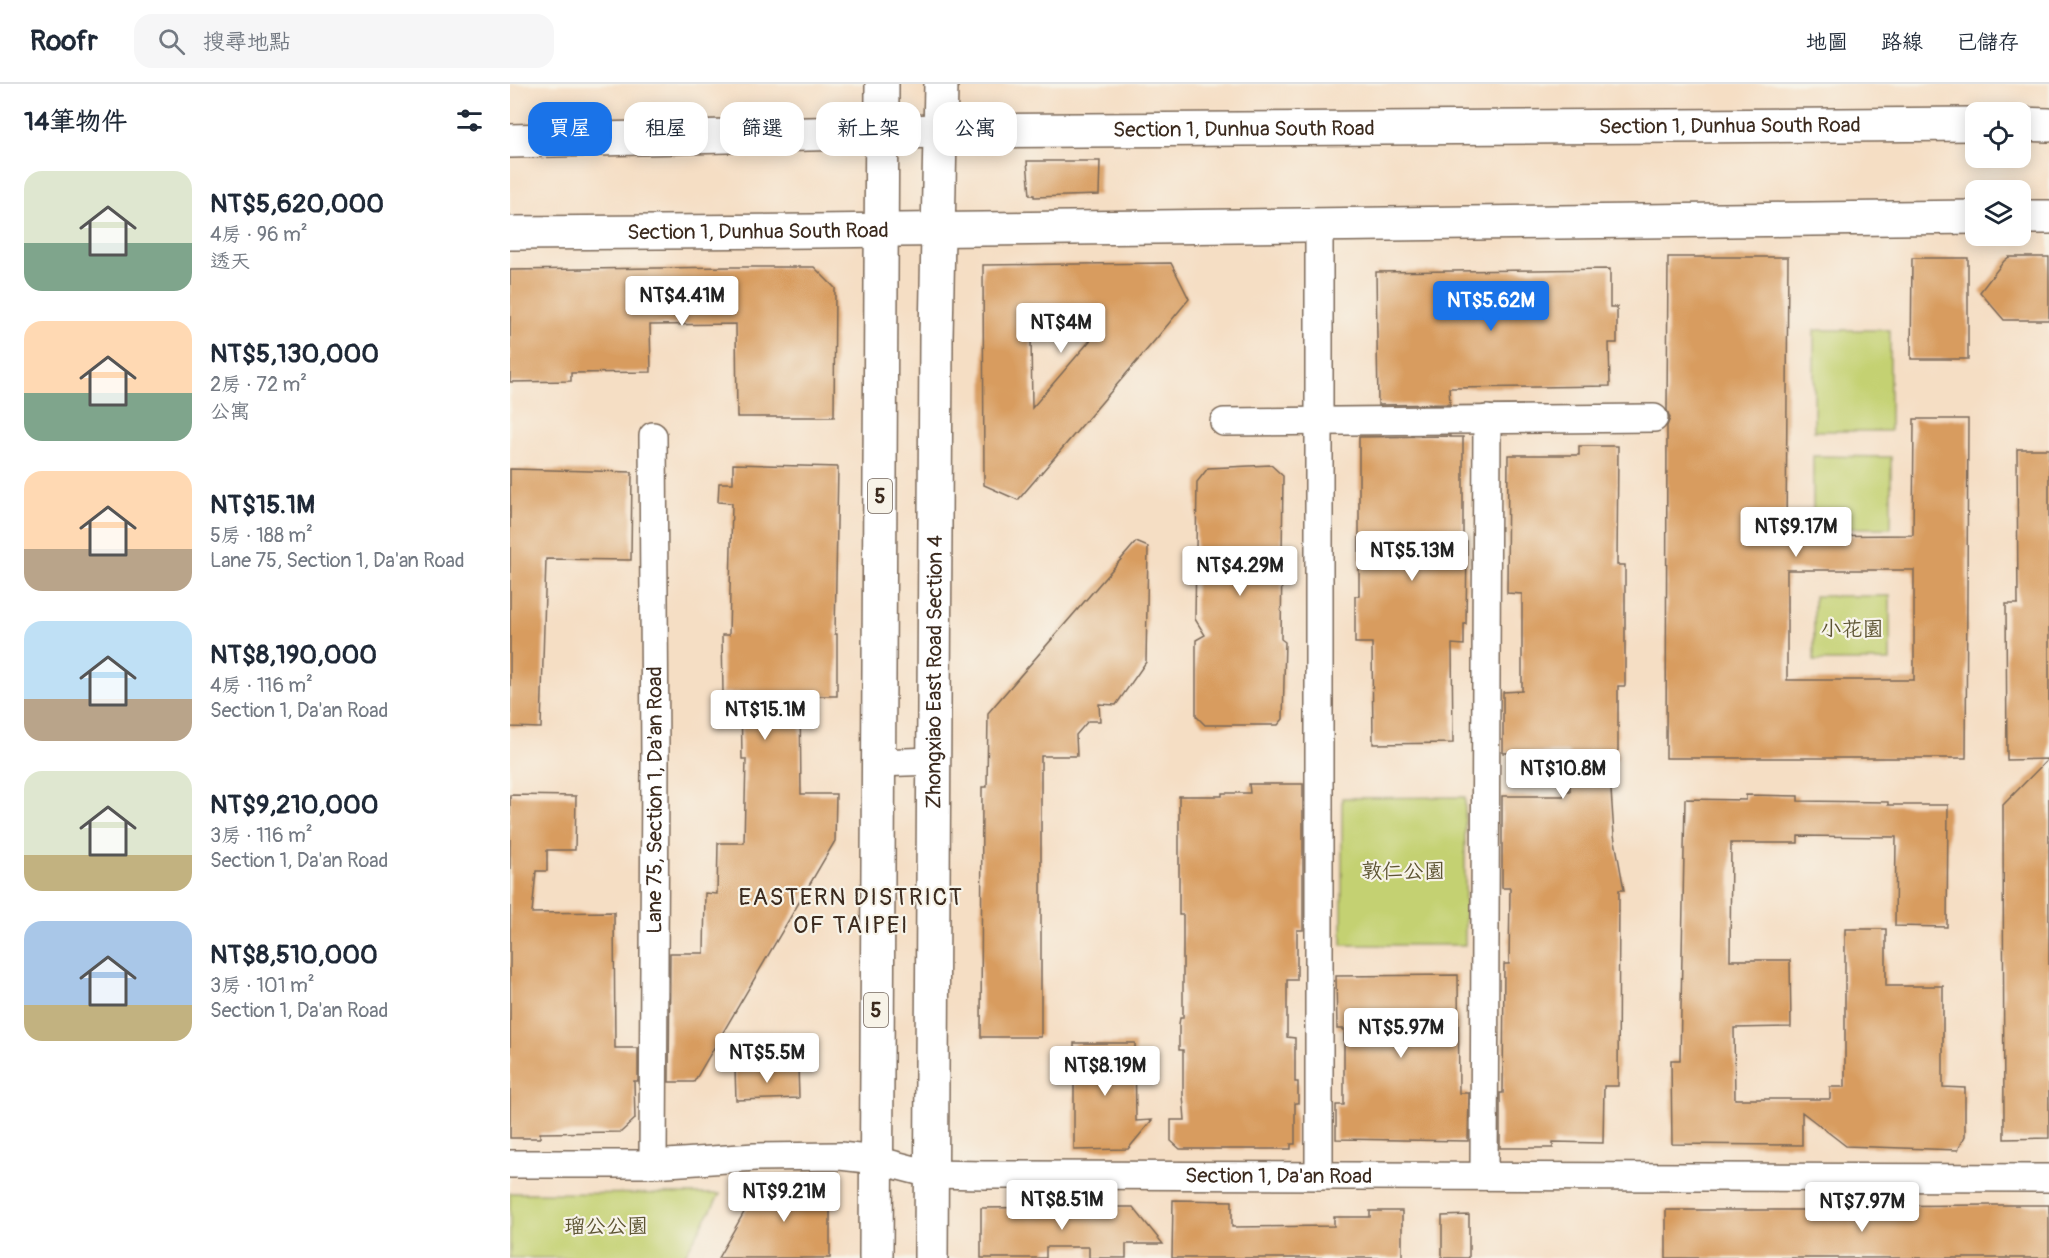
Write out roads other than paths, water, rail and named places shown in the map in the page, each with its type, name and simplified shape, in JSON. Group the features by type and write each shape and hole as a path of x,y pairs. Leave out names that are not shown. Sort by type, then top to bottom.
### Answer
{"main road":[{"name":"5","path":"882,84 882,102"},
{"name":"Zhongxiao East Road Section 4","path":"940,102 941,84"},
{"name":"Section 1, Dunhua South Road","path":"1017,130 1965,124"},
{"name":"Section 1, Dunhua South Road","path":"510,141 816,134"},
{"name":"5","path":"876,1258 881,156"},
{"name":"Zhongxiao East Road Section 4","path":"931,1258 938,156"},
{"path":"2031,217 2049,217"},
{"name":"Section 1, Dunhua South Road","path":"510,233 1965,218"}],"street":[{"path":"1319,225 1319,1176"},
{"path":"1224,422 1653,418"},
{"path":"1484,1176 1487,419"},
{"name":"Lane 75, Section 1, Da'an Road","path":"653,436 655,760 653,1164"},
{"path":"878,763 933,761"},
{"name":"Section 1, Da'an Road","path":"510,1164 653,1164 755,1157 840,1156 876,1160 930,1174 2049,1178"}],"district":[{"name":"EASTERN DISTRICT OF TAIPEI","path":"851,911"}],"park label":[{"name":"小花園","path":"1852,629"},
{"name":"敦仁公園","path":"1403,871"},
{"name":"瑠公公園","path":"606,1226"}]}
